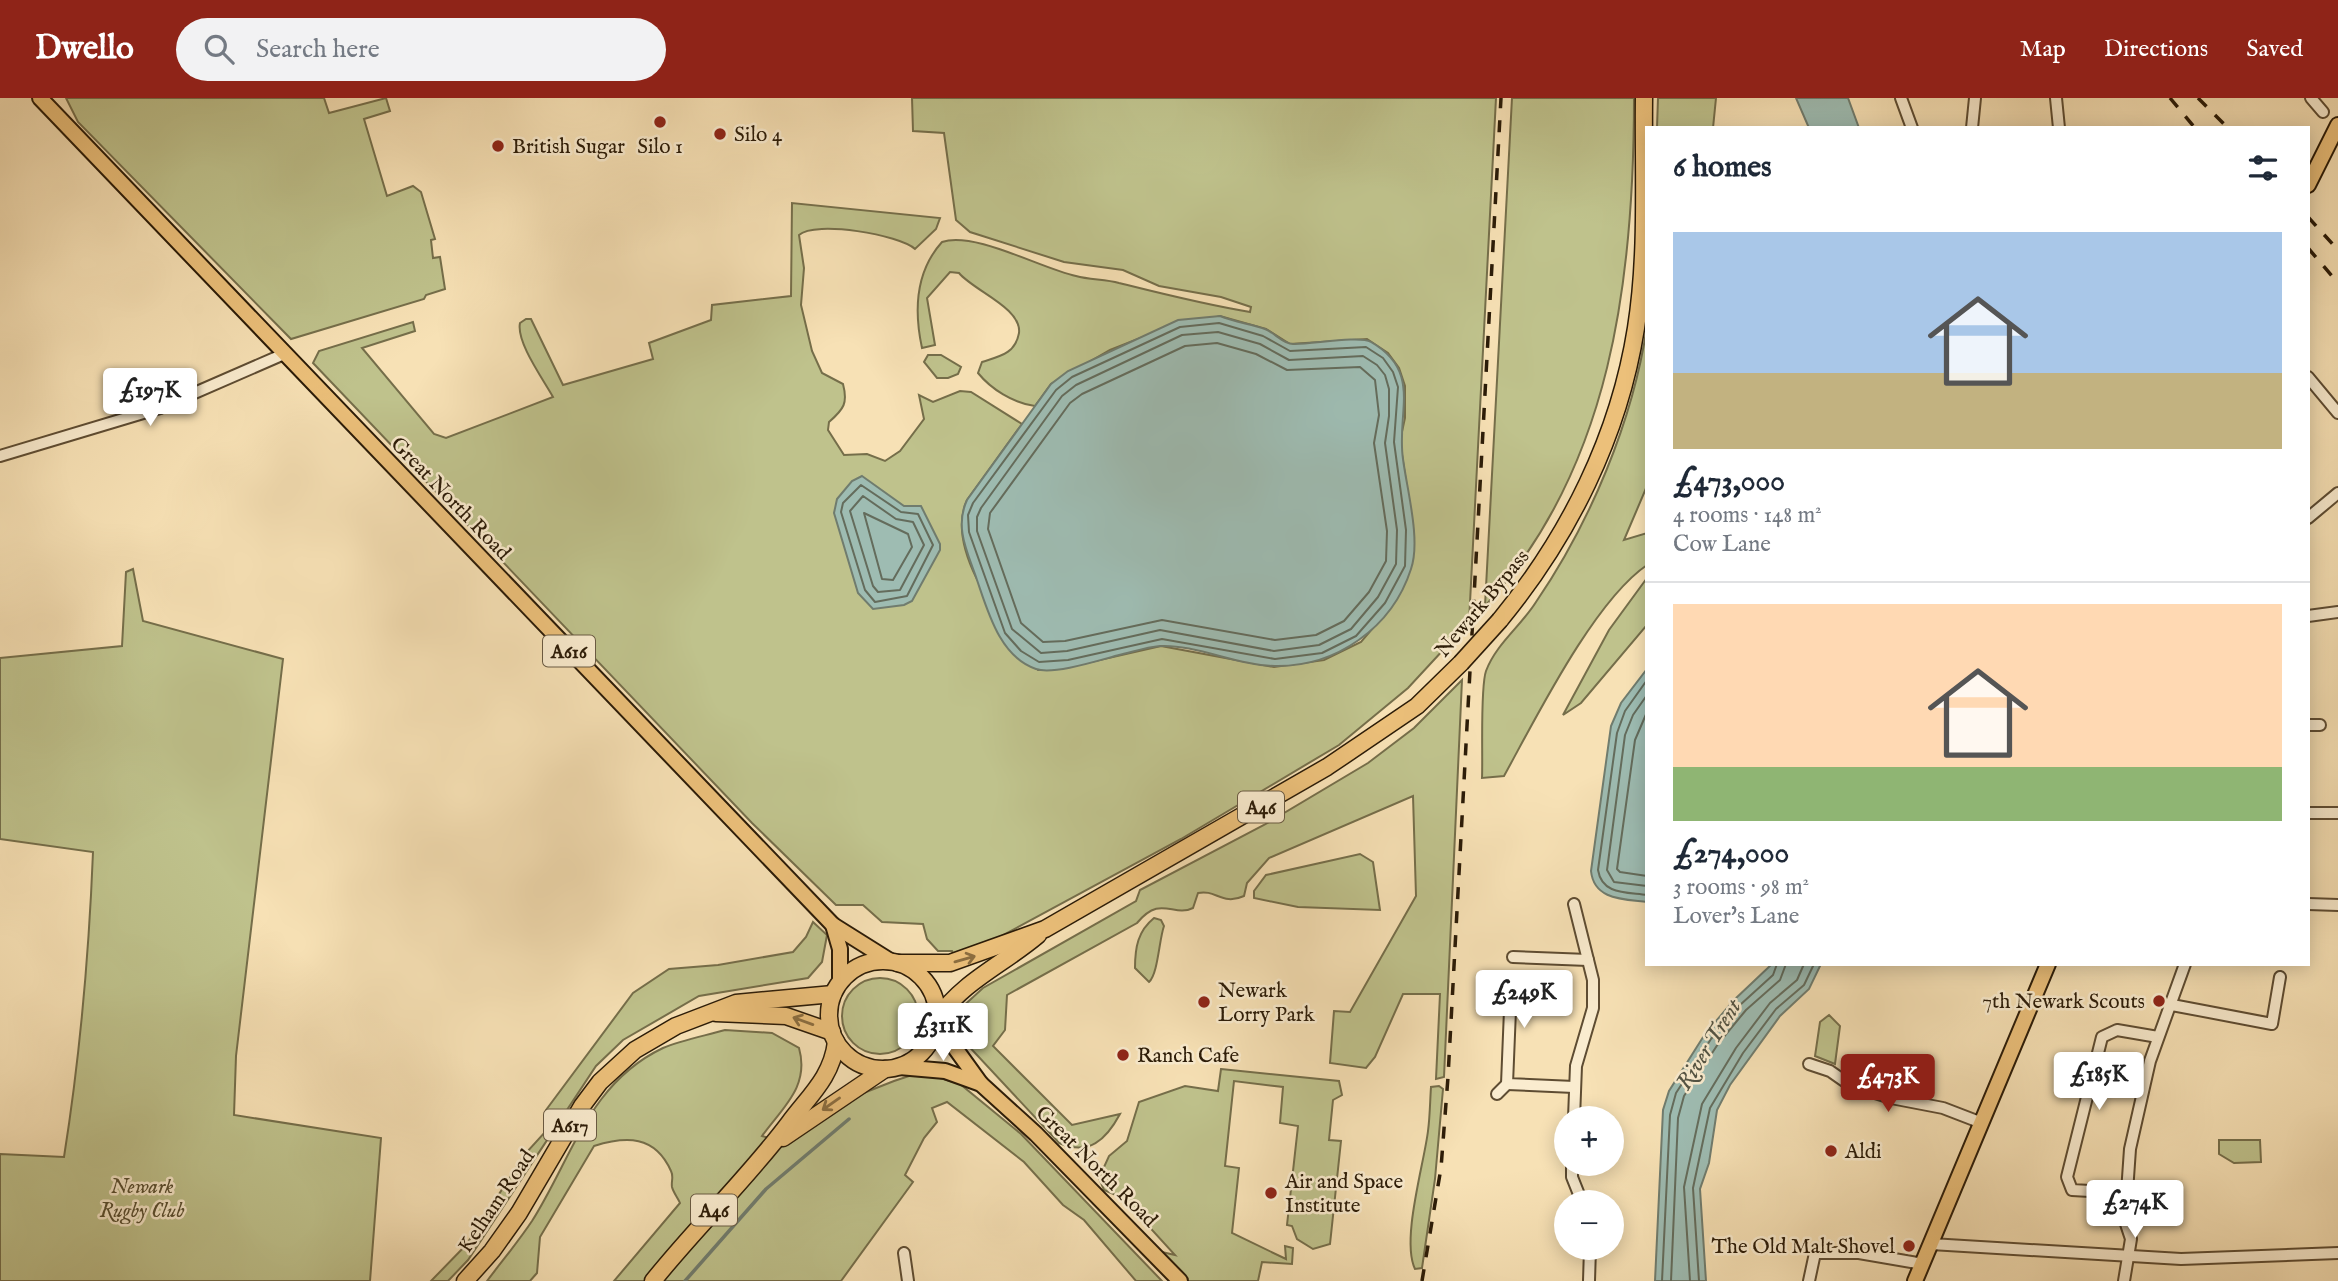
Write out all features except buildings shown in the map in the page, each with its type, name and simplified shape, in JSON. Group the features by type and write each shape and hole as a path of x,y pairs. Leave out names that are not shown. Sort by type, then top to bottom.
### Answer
{"highway":[{"name":"Newark Bypass","path":"895,962 950,963 1045,929 1327,767 1417,706 1500,620 1543,566 1567,523 1601,451 1626,373 1636,327 1642,270 1644,98"},
{"name":"Newark Bypass","path":"937,1021 962,989 1016,954 1045,929"},
{"path":"895,962 918,974 929,987 936,1003 937,1021 923,1052 892,1068 857,1062 834,1037 829,1013 836,988 863,964 895,962"},
{"name":"Kelham Road","path":"465,1281 492,1251 519,1213 582,1106 600,1082 635,1050 676,1026 746,1002 836,988"},
{"name":"Kelham Road","path":"716,1013 786,1016 834,1037"},
{"name":"A46","path":"653,1281 778,1141 830,1069 834,1037"},
{"name":"A46","path":"778,1141 892,1068"}],"main road":[{"name":"Great North Road","path":"40,98 833,925 895,962"},
{"path":"2310,181 2338,125"},
{"path":"833,925 840,949 836,988"},
{"path":"1915,1281 2047,966"},
{"name":"Great North Road","path":"937,1021 981,1084 1037,1134 1180,1281"},
{"name":"Great North Road","path":"892,1068 945,1071 981,1084"}],"street":[{"path":"1901,98 1911,126"},
{"path":"1972,126 1975,98"},
{"path":"2056,98 2059,126"},
{"path":"2311,98 2323,112"},
{"path":"0,456 160,408 284,354"},
{"path":"2310,379 2338,413"},
{"path":"2310,516 2338,493"},
{"path":"2310,616 2338,612"},
{"path":"2310,813 2338,813"},
{"path":"1574,904 1593,980 1593,1008 1576,1066 1574,1106"},
{"path":"2310,904 2338,905"},
{"path":"1513,957 1588,960"},
{"path":"2124,1281 2131,1239 2125,1221 2130,1149 2150,1061 2184,966"},
{"path":"2172,1005 2272,1024 2280,977"},
{"path":"1497,1094 1507,1084 1510,1010"},
{"path":"2126,1193 2072,1190 2067,1177 2102,1037 2116,1030 2158,1037"},
{"path":"1809,1064 1830,1072 1850,1086 1891,1098 1943,1108 1982,1123"},
{"path":"1507,1084 1574,1087"},
{"path":"1931,1244 1955,1248 2181,1259 2338,1252"},
{"path":"904,1253 908,1281"},
{"path":"1809,1281 1815,1253 1859,1253 1923,1264"},
{"path":"1589,1281 1590,1260"}],"green space":[{"path":"66,98 324,98 329,113 386,98 390,111 364,119 387,196 413,186 421,192 435,239 431,240 433,258 440,257 445,289 426,295 424,299 291,339 78,122"},
{"path":"912,98 1496,98 1469,622 1408,688 1339,745 1181,839 983,946 953,954 952,951 938,951 927,939 923,924 882,922 863,905 836,905 752,823 313,363 319,351 413,322 415,331 362,348 434,434 446,438 553,397 522,340 520,323 526,319 531,319 563,385 653,359 649,343 711,320 712,305 791,296 792,203 940,218 936,229 915,249 893,239 857,231 822,229 799,235 804,268 801,305 812,351 822,373 843,384 844,405 829,422 828,430 844,455 867,454 885,461 900,451 924,419 919,395 933,402 960,391 971,392 1022,424 967,500 962,521 964,543 982,589 1038,670 1069,667 1161,646 1274,667 1324,660 1361,642 1391,607 1413,529 1400,441 1405,418 1405,386 1399,368 1388,353 1367,339 1290,344 1266,329 1220,316 1143,337 1110,350 1051,384 1035,406 996,390 978,373 982,362 1006,353 1014,346 1019,333 1018,324 1005,308 959,273 950,272 927,298 935,345 922,348 918,320 919,292 926,266 942,242 972,242 1081,277 1250,312 1251,307 1221,297 1159,286 1123,270 1064,262 970,232 956,220 944,133 913,131"},
{"path":"1512,98 1634,98 1633,166 1629,233 1620,301 1607,367 1588,432 1562,494 1528,552 1485,606"},
{"path":"1658,98 1716,98 1713,126 1657,126"},
{"path":"1645,336 1645,491 1624,540 1645,534 1645,567 1627,582 1587,632 1549,693 1504,776 1482,778 1482,706 1486,671 1496,652 1530,611 1556,571 1591,505 1620,434"},
{"path":"928,355 941,355 961,367 958,374 937,378 924,362"},
{"name":"Newark Rugby Club","path":"133,569 143,621 283,659 236,1056 234,1115 381,1138 370,1281 0,1281 0,1154 64,1157 83,1004 93,852 0,839 0,658 122,646 126,572"},
{"path":"1645,581 1645,627 1581,703 1563,715 1609,630"},
{"path":"1462,680 1444,1077 1436,1079 1440,994 1403,994 1375,1057 1366,1068 1330,1063 1334,1011 1350,1012 1416,896 1413,796 1269,858 1247,883 1244,896 1230,899 1204,892 1198,893 1193,908 1153,910 1137,923 1007,995 1005,1030 993,1046 1072,1125 1120,1114 1109,1131 1096,1143 1079,1148 1059,1143 962,1039 958,1025 959,1010 983,988 1136,901 1140,890 1264,825 1368,763 1414,728"},
{"path":"1360,854 1373,862 1380,910 1298,907 1254,898 1254,891 1266,875"},
{"path":"1154,918 1161,920 1164,926 1154,972 1149,982 1135,968 1136,953 1141,934"},
{"path":"813,922 827,935 822,962 808,978 699,996 623,1040 596,1066 468,1260 448,1281 431,1281 466,1245 525,1154 547,1130 546,1110 633,993 669,969 718,965 793,952 806,937"},
{"path":"880,978 894,981 907,989 915,1002 918,1016 915,1030 907,1043 894,1051 880,1054 866,1051 853,1043 845,1030 842,1016 845,1002 853,989 866,981"},
{"path":"1829,1015 1840,1026 1835,1064 1815,1056 1820,1022"},
{"path":"725,1030 772,1033 799,1048 801,1074 797,1086 762,1136 789,1144 856,1096 912,1075 930,1075 960,1084 1021,1134 1162,1281 1136,1281 1084,1220 1063,1205 1024,1162 947,1102 932,1108 937,1122 924,1138 905,1175 913,1182 841,1281 614,1281 680,1203 672,1187 672,1173 657,1150 638,1141 628,1140 594,1146 540,1237 537,1273 530,1281 487,1281 532,1221 585,1124 617,1081 638,1063 663,1048"},
{"path":"1221,1069 1339,1081 1342,1095 1333,1100 1329,1140 1341,1141 1330,1244 1313,1249 1297,1239 1292,1226 1287,1225 1298,1126 1280,1123 1283,1087 1234,1081 1225,1166 1239,1168 1232,1233 1286,1259 1285,1246 1293,1248 1292,1264 1262,1262 1258,1281 1184,1281 1162,1256 1162,1252 1175,1255 1123,1198 1104,1190 1099,1178 1109,1156 1127,1141 1139,1102 1185,1086 1218,1091"},
{"path":"1439,1086 1443,1089 1435,1179 1422,1268 1415,1269 1411,1256 1412,1221 1428,1131 1431,1087"},
{"path":"2219,1140 2260,1140 2261,1162 2234,1163 2219,1154"}],"water":[{"path":"1796,98 1848,98 1858,126 1808,126"},
{"path":"1220,316 1265,329 1289,344 1365,340 1387,354 1397,366 1404,394 1403,459 1415,544 1411,569 1402,590 1376,626 1359,640 1319,660 1298,665 1247,663 1174,646 1140,650 1054,670 1036,669 1024,663 1004,644 986,606 962,530 963,510 967,500 1051,384 1068,371 1178,320"},
{"path":"862,476 904,506 921,506 940,544 940,550 912,601 904,605 873,609 858,593 834,513 837,499 852,481"},
{"path":"1645,672 1645,902 1620,899 1604,893 1593,881 1591,871 1611,726 1621,703"},
{"name":"River Trent","path":"1770,966 1820,966 1809,989 1780,1016 1730,1085 1717,1110 1709,1163 1700,1189 1706,1281 1655,1281 1663,1110 1669,1091 1705,1034 1734,1000"}],"waterway":[{"path":"685,1281 766,1189 849,1119"}],"railway":[{"path":"1422,1281 1441,1168 1448,1077 1501,98"},
{"path":"2170,98 2193,126"},
{"path":"2198,98 2226,126"},
{"path":"2310,219 2338,250"},
{"path":"2310,250 2338,283"}],"place":[{"name":"Silo 1","path":"660,122"},
{"name":"Silo 4","path":"720,134"},
{"name":"British Sugar","path":"498,146"},
{"name":"7th Newark Scouts","path":"2159,1001"},
{"name":"Newark Lorry Park","path":"1204,1002"},
{"name":"Ranch Cafe","path":"1123,1055"},
{"name":"Aldi","path":"1831,1151"},
{"name":"Air and Space Institute","path":"1271,1193"},
{"name":"The Old Malt Shovel","path":"1909,1246"}]}
